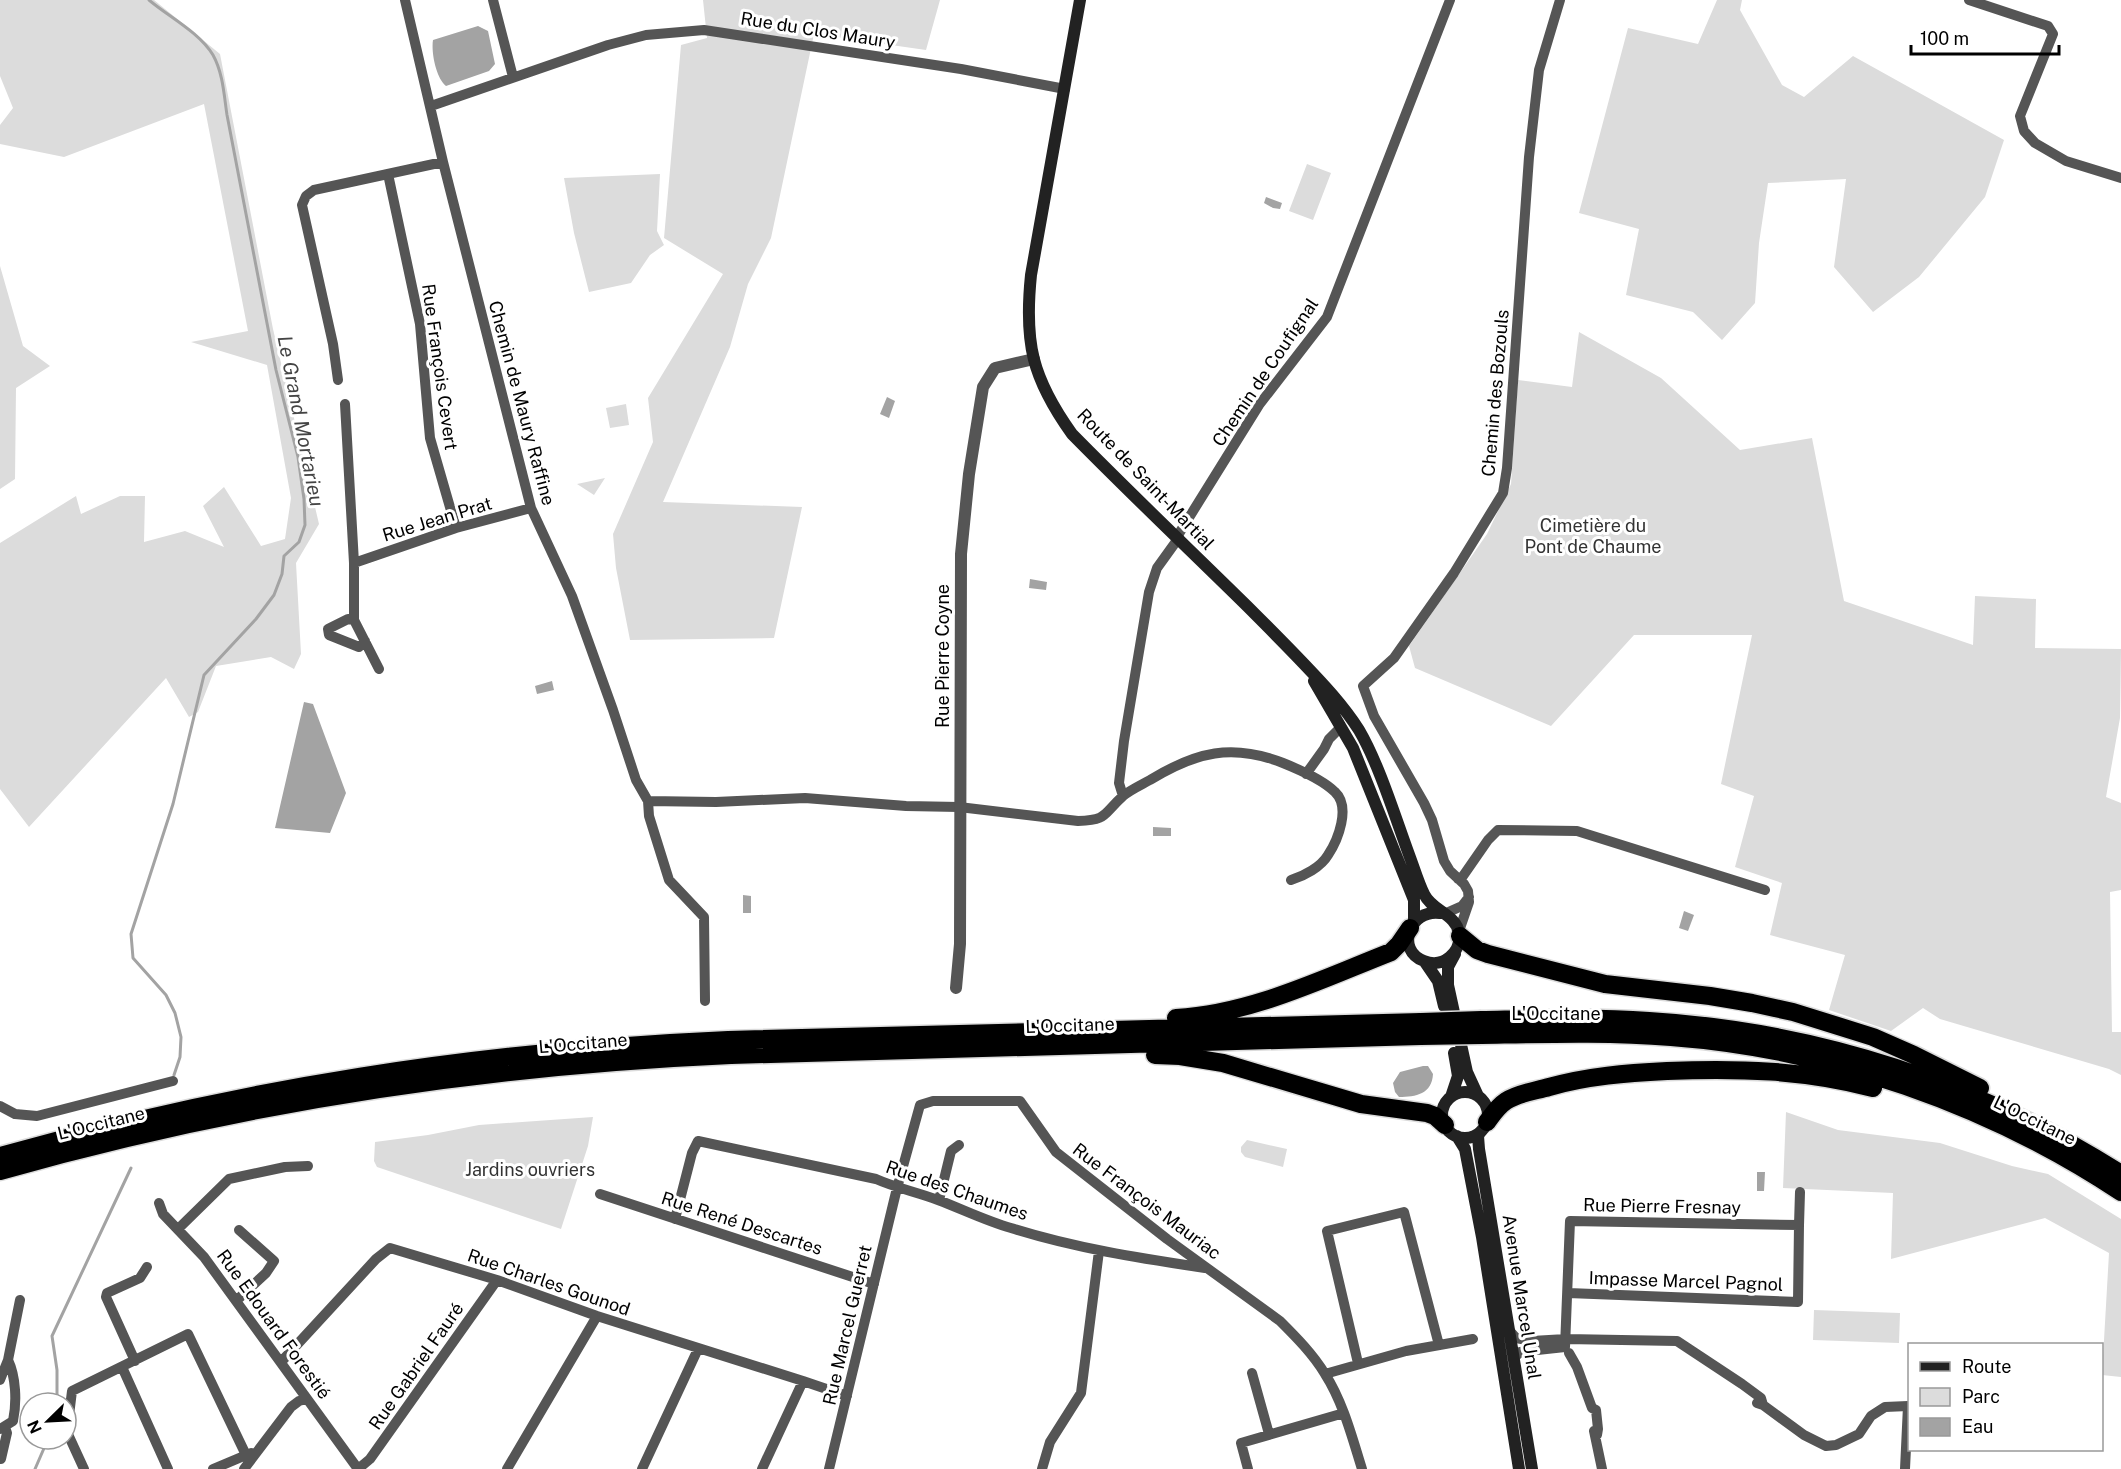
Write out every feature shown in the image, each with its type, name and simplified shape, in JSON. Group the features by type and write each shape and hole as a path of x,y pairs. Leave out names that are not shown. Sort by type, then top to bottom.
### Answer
{"highway":[{"path":"1081,1038 1131,1021 1184,1018 1260,1002 1391,952 1412,925"},
{"path":"1458,940 1488,954 1605,984 1752,1003 1832,1023 1924,1059 2011,1104 2055,1135"},
{"name":"L'Occitane","path":"0,1156 93,1130 303,1085 415,1067 520,1054 627,1045 716,1041 1081,1038 1481,1027 1591,1019 1650,1021 1762,1034 1866,1059 1986,1101 2055,1135 2121,1174"},
{"name":"L'Occitane","path":"1481,1027 1712,1041 1788,1054 1849,1068 1920,1091 2011,1129 2121,1191"},
{"path":"1081,1038 1122,1053 1180,1056 1223,1063 1361,1104 1426,1113 1435,1116 1451,1130"},
{"name":"L'Occitane","path":"0,1171 193,1122 306,1100 418,1082 533,1068 700,1056 1081,1038"},
{"path":"1484,1126 1497,1108 1519,1095 1588,1078 1645,1072 1737,1069 1799,1073 1850,1082 1903,1096 1955,1115 2011,1129"}],"main road":[{"name":"Route de Saint-Martial","path":"1080,0 1031,275 1028,304 1028,331 1042,384 1053,406 1072,434 1283,641 1330,691 1358,730 1384,789 1425,896 1442,913"},
{"name":"Route de Saint-Martial","path":"1304,665 1353,748 1414,900 1412,925"},
{"path":"1341,727 1353,732 1384,789"},
{"path":"1426,913 1442,913 1450,918 1458,940 1448,968 1448,985 1467,1072 1478,1096 1487,1107 1484,1126 1470,1137 1451,1130 1443,1110 1456,1086 1457,1066 1438,981 1409,944 1412,925 1426,913"},
{"path":"1425,962 1442,962 1458,940"},
{"path":"1451,1097 1464,1092 1478,1096"},
{"name":"Avenue Marcel Unal","path":"1484,1126 1478,1136 1479,1149 1509,1330 1515,1353 1532,1469"},
{"name":"Avenue Marcel Unal","path":"1451,1130 1465,1149 1482,1237 1519,1469"}],"street":[{"name":"Chemin de Maury Raffine","path":"405,0 443,162 531,508 572,596 614,711 636,780 648,801 649,816 669,880 704,917 705,1001"},
{"path":"493,0 513,77"},
{"name":"Chemin de Coufignal","path":"1123,796 1119,783 1124,741 1149,592 1157,568 1176,543 1259,405 1327,317 1450,0"},
{"name":"Chemin des Bozouls","path":"1469,897 1464,884 1450,872 1444,861 1430,815 1374,716 1363,686 1381,672 1400,648 1454,573 1503,493 1507,468 1530,146 1539,70 1560,0"},
{"path":"1969,0 2048,26 2052,31 2053,34 2020,116 2024,131 2035,143 2067,161 2121,178"},
{"name":"Rue du Clos Maury","path":"431,106 598,48 646,35 704,30 961,69 1065,89"},
{"path":"338,380 333,344 302,205 306,195 314,190 443,162"},
{"name":"Rue François Cevert","path":"388,174 420,324 430,438 456,528"},
{"name":"Rue Pierre Coyne","path":"956,988 960,944 961,554 969,474 983,387 995,368 1034,359"},
{"path":"345,404 354,563 354,620 379,669"},
{"name":"Rue Jean Prat","path":"354,563 456,528 531,508"},
{"path":"354,620 348,619 328,629 329,635 359,647 365,641"},
{"path":"1306,774 1329,739 1341,727"},
{"path":"1324,749 1340,742 1353,748"},
{"path":"648,801 716,802 805,798 906,806 959,807 1078,821 1097,820 1112,809 1123,796 1171,766 1221,751 1252,755 1283,763 1336,793 1342,805 1343,819 1328,857 1304,876 1291,880"},
{"path":"1458,879 1463,876 1488,840 1498,830 1577,831 1765,890"},
{"path":"1442,913 1462,906 1469,897"},
{"path":"1458,940 1469,897"},
{"path":"0,1106 15,1114 37,1116 173,1081"},
{"name":"Rue François Mauriac","path":"897,1188 920,1105 933,1101 1020,1101 1056,1152 1206,1268 1280,1321 1296,1337 1326,1374 1344,1413 1362,1469"},
{"name":"Rue des Chaumes","path":"675,1219 692,1153 698,1141 876,1179 897,1188 939,1200 1010,1228 1099,1251 1206,1268"},
{"path":"939,1200 951,1151 959,1145"},
{"path":"178,1229 229,1179 285,1167 308,1166"},
{"name":"Rue Marcel Guerret","path":"829,1469 897,1188"},
{"path":"1799,1225 1800,1192"},
{"name":"Rue René Descartes","path":"600,1194 874,1284"},
{"name":"Rue Edouard Forestié","path":"159,1203 163,1214 204,1257 358,1469"},
{"path":"1358,1363 1328,1231 1404,1212 1439,1345"},
{"name":"Rue Pierre Fresnay","path":"1571,1345 1568,1293 1570,1221 1799,1225"},
{"name":"Impasse Marcel Pagnol","path":"1568,1293 1798,1302 1799,1225"},
{"path":"236,1301 266,1273 274,1262 239,1230"},
{"path":"1482,1237 1502,1342 1515,1353 1571,1345 1593,1339 1677,1341 1761,1398 1763,1405 1804,1435 1826,1446 1836,1445 1859,1434 1871,1416 1885,1407 1908,1406 1905,1469"},
{"name":"Rue Charles Gounod","path":"281,1362 376,1259 390,1248 497,1280 597,1316 847,1396"},
{"path":"1042,1469 1050,1442 1081,1393 1099,1251"},
{"path":"135,1361 106,1297 107,1293 140,1278 147,1267"},
{"name":"Rue Gabriel Fauré","path":"358,1469 370,1459 497,1280"},
{"path":"0,1380 8,1360 20,1300"},
{"path":"507,1469 597,1316"},
{"path":"1509,1330 1516,1338 1524,1340 1571,1345"},
{"path":"84,1469 67,1432 72,1391 188,1334 246,1455"},
{"path":"1326,1374 1358,1363 1473,1339"},
{"path":"1571,1345 1592,1408 1593,1429 1597,1435 1602,1469"},
{"path":"642,1469 698,1349"},
{"path":"1,1459 7,1432 3,1428 13,1421 16,1409 13,1373 8,1360"},
{"path":"122,1367 168,1469"},
{"path":"1252,1373 1269,1434"},
{"path":"762,1469 803,1381"},
{"path":"244,1469 291,1407 306,1399"},
{"path":"1248,1469 1241,1443 1344,1413"},
{"path":"213,1469 261,1446"}],"green space":[{"path":"0,0 154,0 220,54 273,329 319,524 296,563 301,654 294,669 271,657 216,666 198,712 189,717 166,678 29,827 0,789 0,543 76,496 81,514 120,496 145,496 144,542 185,531 224,547 203,506 224,487 261,546 285,539 291,498 267,365 191,342 248,331 204,104 64,157 0,144 0,125 13,108 0,76"},
{"path":"703,0 940,0 926,50 814,34 771,238 748,284 730,347 663,502 802,507 774,638 630,640 616,568 613,534 653,442 648,398 723,274 664,238 681,45 707,38"},
{"path":"1717,0 1742,0 1740,10 1782,85 1804,97 1853,56 2004,140 1985,197 1919,277 1873,312 1834,267 1846,179 1768,183 1759,243 1755,303 1722,340 1693,312 1626,295 1639,229 1579,213 1628,28 1698,44"},
{"path":"1307,164 1331,173 1313,220 1289,211"},
{"path":"660,174 657,231 664,245 650,255 631,283 589,292 574,233 564,178"},
{"path":"0,266 23,346 50,366 16,388 15,479 0,489"},
{"name":"Cimetière du Pont de Chaume","path":"1579,332 1661,378 1740,450 1812,438 1844,601 1973,645 1975,596 2036,599 2035,648 2121,649 2120,718 2106,797 2121,803 2121,890 2110,892 2112,1032 2121,1032 2121,1075 2109,1069 1940,1019 1923,1008 1891,1031 1829,1010 1845,955 1770,935 1782,883 1735,867 1754,796 1721,784 1752,635 1634,635 1551,726 1415,668 1409,646 1487,534 1511,484 1518,380 1572,387"},
{"path":"626,404 629,425 610,428 606,408"},
{"path":"605,478 594,495 577,484"},
{"path":"1786,1112 1838,1130 1940,1143 2012,1166 2048,1174 2121,1219 2121,1377 2103,1375 2109,1253 2045,1218 1891,1259 1893,1193 1783,1188"},
{"name":"Jardins ouvriers","path":"593,1117 588,1146 561,1229 377,1167 374,1161 375,1142 479,1125"},
{"path":"1247,1140 1287,1149 1283,1167 1245,1157 1241,1152 1241,1147"},
{"path":"1814,1310 1900,1313 1899,1343 1813,1340"}],"water":[{"path":"478,26 488,31 495,64 489,71 446,86 439,77 435,65 433,40"},
{"path":"1266,197 1282,203 1280,209 1264,203"},
{"path":"887,397 895,401 889,418 880,414"},
{"path":"1030,579 1047,582 1046,590 1029,588"},
{"path":"552,681 554,690 537,694 535,686"},
{"path":"304,702 313,704 346,793 330,833 275,828"},
{"path":"1153,827 1171,828 1171,836 1153,836"},
{"path":"743,895 751,896 751,913 743,913"},
{"path":"1684,911 1694,915 1688,931 1679,928"},
{"path":"1428,1066 1433,1074 1430,1086 1417,1095 1399,1097 1393,1083 1400,1072"},
{"path":"1757,1172 1765,1172 1764,1191 1757,1191"}],"waterway":[{"name":"Le Grand Mortarieu","path":"149,0 200,39 213,55 219,69 276,370 298,457 305,525 299,542 284,556 282,574 274,595 256,619 204,675 173,804 131,934 133,958 166,995 175,1013 181,1037 180,1057 174,1075"},
{"name":"Le Grand Mortarieu","path":"57,1391 57,1370 52,1336 131,1168"},
{"name":"Le Grand Mortarieu","path":"35,1469 43,1451"}]}
